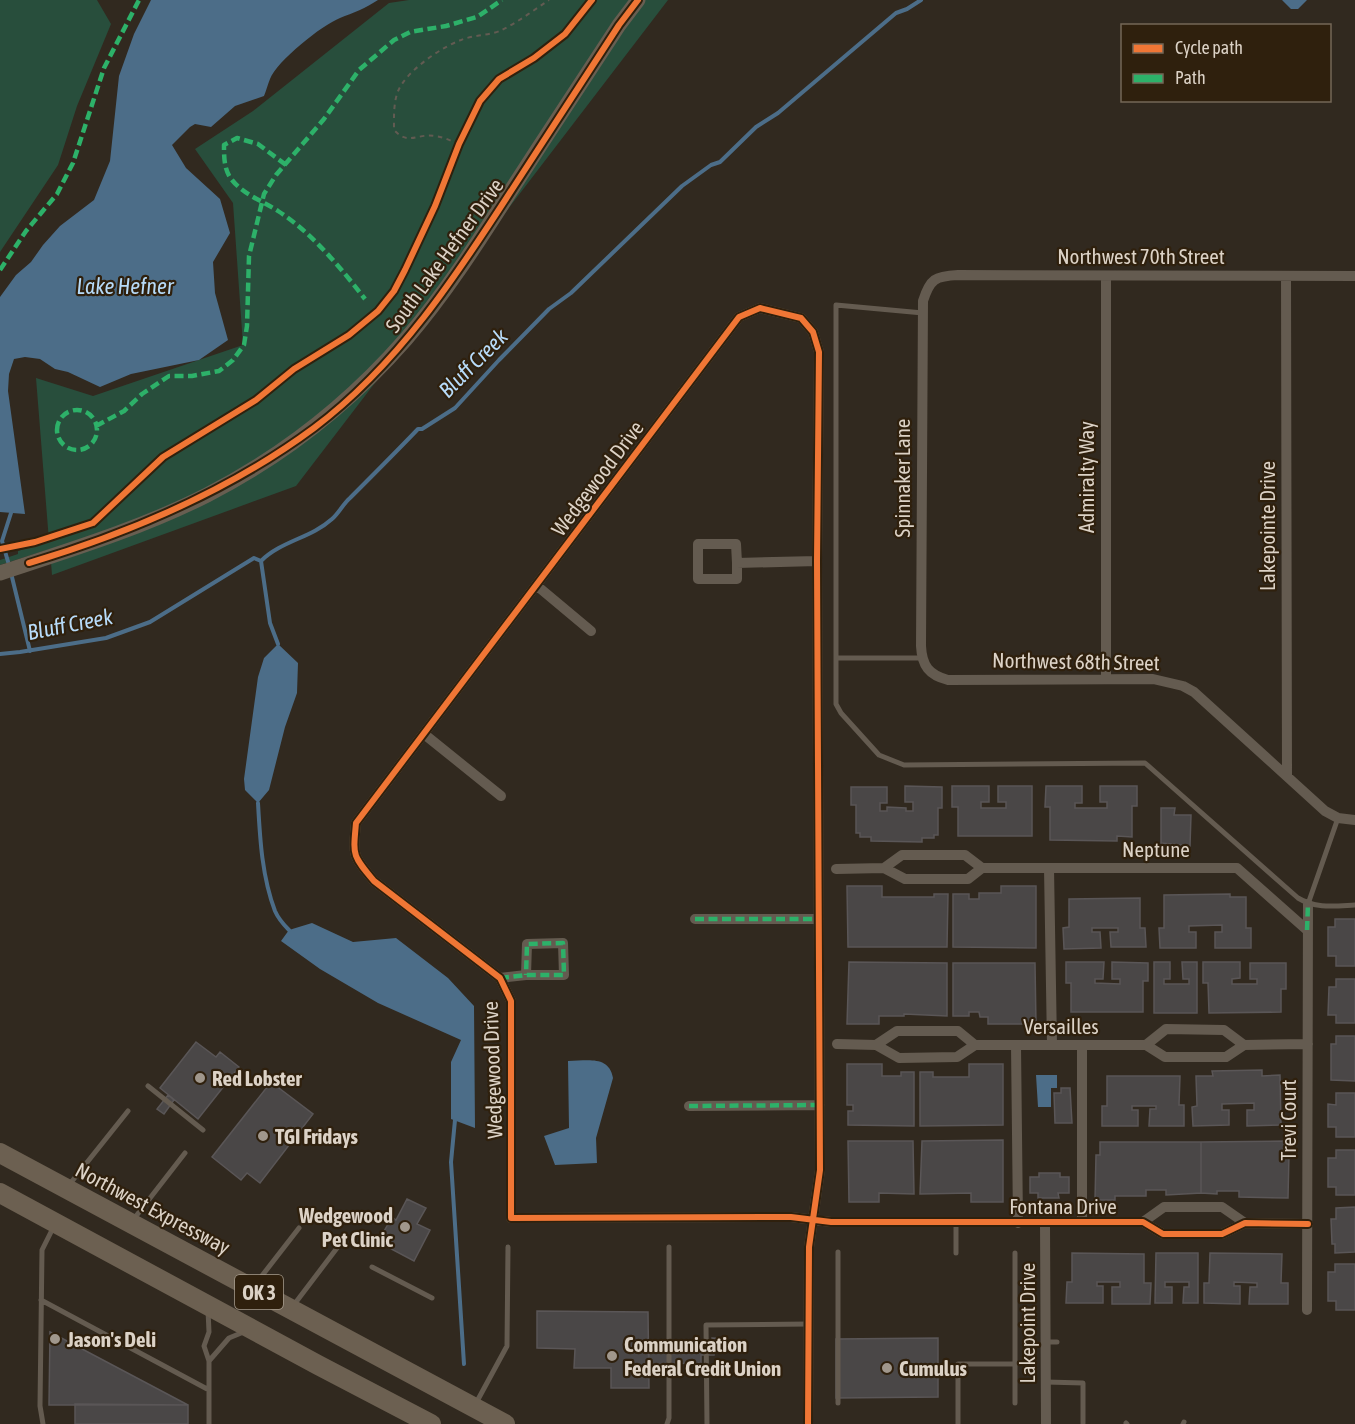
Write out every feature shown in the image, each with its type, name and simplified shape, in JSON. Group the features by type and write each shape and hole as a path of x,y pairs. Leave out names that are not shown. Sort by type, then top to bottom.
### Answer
{"highway":[{"name":"Northwest Expressway","path":"0,1153 505,1424"},
{"name":"OK 3","path":"0,1193 431,1424"}],"street":[{"name":"South Lake Hefner Drive","path":"0,573 111,535 207,495 268,459 315,427 344,402 406,339 431,309 473,250 619,25 638,0"},
{"name":"Northwest 70th Street","path":"929,284 947,276 1355,276"},
{"name":"Admiralty Way","path":"1106,276 1106,679"},
{"name":"Lakepointe Drive","path":"1286,276 1287,776"},
{"name":"Spinnaker Lane","path":"928,672 922,658 923,301 929,284"},
{"name":"Wedgewood Drive","path":"808,1424 809,1247 820,1170 817,561 819,352 813,332 801,318 760,308 739,317 356,823 353,852 360,865 374,880 500,978 511,1001 511,1218 791,1217 812,1220"},
{"path":"698,544 736,544 737,562 737,579 698,579 698,544"},
{"path":"737,562 817,561"},
{"path":"536,585 591,631"},
{"name":"Northwest 68th Street","path":"928,672 938,678 948,680 1153,679 1183,686 1194,692 1325,811 1338,818 1355,820"},
{"path":"424,734 501,796"},
{"name":"Neptune","path":"836,869 885,867 902,855 965,855 982,868"},
{"name":"Neptune","path":"885,867 905,879 968,879 982,868 1238,868 1307,930"},
{"path":"1049,867 1052,1045"},
{"name":"Trevi Court","path":"1307,1310 1308,904"},
{"path":"695,919 819,918"},
{"path":"500,978 564,975 563,943 527,944 526,975"},
{"path":"1146,1045 1166,1029 1224,1030 1244,1045"},
{"name":"Versailles","path":"876,1045 897,1031 958,1031 975,1045"},
{"name":"Versailles","path":"837,1044 876,1045 899,1058 957,1057 975,1045 1146,1045 1165,1057 1226,1057 1244,1045 1308,1044"},
{"path":"1016,1045 1018,1223"},
{"path":"1082,1045 1082,1222"},
{"path":"689,1106 820,1105"},
{"name":"Fontana Drive","path":"1143,1222 1164,1208 1222,1208 1245,1223"},
{"name":"Fontana Drive","path":"812,1220 956,1223 1143,1222 1162,1234 1222,1234 1245,1223 1308,1224"},
{"name":"Lakepoint Drive","path":"1045,1223 1052,1342 1046,1382 1046,1424"}],"lane":[{"path":"923,313 836,305 836,704 841,712 879,756 904,765 1145,763 1298,898 1308,904 1321,906 1355,905"},
{"path":"836,658 922,658"},
{"path":"1308,904 1338,818"},
{"path":"147,1086 203,1130"},
{"path":"67,1189 128,1111"},
{"path":"131,1224 185,1153"},
{"path":"44,1424 40,1406 42,1250 55,1223"},
{"path":"956,1223 956,1252"},
{"path":"251,1288 299,1228"},
{"path":"474,1408 507,1347 508,1247"},
{"path":"667,1424 669,1418 669,1247"},
{"path":"291,1309 337,1248"},
{"path":"838,1252 838,1403"},
{"path":"1015,1252 1015,1403"},
{"path":"372,1267 432,1298"},
{"path":"41,1300 209,1390"},
{"path":"208,1306 209,1332 204,1346 209,1361 209,1424"},
{"path":"707,1424 706,1324 809,1324"},
{"path":"209,1361 229,1338 252,1329"},
{"path":"958,1424 958,1364 1015,1364"},
{"path":"1046,1382 1083,1383 1083,1423"}],"path":[{"path":"459,144 433,135 409,139 400,137 394,129 394,116 401,85 413,72 442,49 472,37 500,31 549,0"},
{"path":"455,155 463,136"}],"green space":[{"path":"0,0 97,0 111,24 77,106 58,165 0,252"},
{"path":"409,0 668,0 296,486 52,575 50,549 0,565 0,560 18,554 18,551 49,541 36,378 93,396 243,345 233,203 195,149 253,111 389,3"}],"water":[{"name":"Lake Hefner","path":"151,0 378,0 332,22 301,44 274,71 264,96 235,106 211,127 195,124 172,145 186,168 220,199 230,233 213,262 215,293 228,340 199,360 131,374 100,387 68,372 55,369 40,359 25,357 14,359 9,374 8,391 25,514 0,512 0,297 16,275 31,262 60,226 94,200 110,161 119,76 134,34"},
{"path":"1282,0 1307,0 1298,9 1291,9"},
{"path":"278,644 298,663 297,693 285,727 269,790 258,803 245,790 244,779 258,677 264,658"},
{"path":"312,923 353,942 396,938 448,978 474,1006 475,1128 451,1119 451,1062 461,1040 378,1003 320,969 281,941 289,930"},
{"path":"590,1060 602,1063 611,1071 613,1078 596,1138 597,1163 555,1165 544,1136 569,1128 568,1061"},
{"path":"1036,1075 1057,1075 1057,1088 1051,1088 1051,1107 1038,1107"}],"building":[{"path":"905,786 942,787 942,808 938,808 938,835 934,835 934,838 922,838 922,842 871,841 871,837 860,837 860,833 856,833 856,805 851,805 851,787 887,787 887,803 880,803 880,811 887,811 887,807 906,808 906,811 913,811 913,802 905,802"},
{"path":"952,786 989,786 989,802 981,802 981,808 1006,808 1006,802 998,802 998,786 1032,786 1032,836 958,836 958,807 952,807"},
{"path":"1046,786 1082,786 1082,803 1075,803 1075,808 1107,808 1107,802 1100,802 1100,786 1137,786 1137,806 1132,806 1132,837 1117,836 1117,841 1050,840 1050,807 1045,807"},
{"path":"1161,808 1175,808 1174,815 1191,815 1190,846 1161,843"},
{"path":"847,886 882,886 882,897 934,897 934,894 948,894 947,947 848,947"},
{"path":"1001,886 1036,886 1036,948 953,947 953,894 969,894 969,899 979,899 979,893 1001,893"},
{"path":"1230,894 1230,897 1246,897 1246,928 1251,928 1251,948 1215,948 1215,932 1222,932 1222,925 1189,926 1189,932 1196,932 1196,948 1160,948 1159,928 1164,928 1164,895"},
{"path":"1140,898 1140,928 1145,928 1146,947 1111,947 1110,932 1118,932 1118,928 1092,928 1092,932 1100,932 1101,948 1064,949 1063,928 1069,927 1069,899"},
{"path":"1335,919 1355,919 1355,966 1336,966 1336,956 1328,956 1328,927 1335,927"},
{"path":"849,962 947,963 947,1016 904,1014 904,1016 879,1016 879,1024 847,1024"},
{"path":"1066,962 1104,962 1103,979 1095,979 1095,983 1120,984 1120,979 1112,979 1112,962 1148,963 1148,981 1143,981 1143,1012 1071,1012 1071,983 1066,983"},
{"path":"1154,962 1170,962 1170,979 1164,979 1164,984 1189,984 1189,979 1183,979 1182,962 1197,962 1197,1013 1154,1013"},
{"path":"1203,962 1240,962 1240,978 1232,979 1232,984 1257,984 1257,979 1250,979 1250,963 1286,963 1286,989 1281,989 1281,1012 1209,1013 1208,983 1203,983"},
{"path":"953,963 1035,963 1036,1024 988,1024 988,1017 980,1017 979,1012 969,1012 969,1016 953,1016"},
{"path":"1336,979 1355,979 1355,1023 1336,1023 1336,1015 1328,1015 1329,987 1336,987"},
{"path":"1336,1036 1355,1036 1355,1081 1331,1080 1331,1044 1336,1044"},
{"name":"Red Lobster","path":"196,1042 216,1057 220,1052 239,1067 198,1119 160,1088"},
{"path":"847,1064 882,1064 882,1076 901,1076 901,1072 914,1072 914,1126 848,1125 848,1111 853,1111 853,1105 847,1105"},
{"path":"969,1064 1003,1064 1003,1125 920,1126 920,1072 933,1072 933,1077 969,1077"},
{"path":"1262,1070 1262,1076 1280,1075 1281,1125 1247,1126 1247,1110 1254,1110 1254,1103 1222,1104 1222,1110 1229,1110 1229,1125 1193,1126 1192,1107 1197,1106 1196,1076 1213,1076 1212,1071"},
{"path":"1107,1076 1180,1076 1179,1105 1184,1105 1184,1126 1149,1126 1150,1109 1156,1109 1156,1106 1132,1106 1132,1110 1138,1110 1138,1126 1102,1126 1102,1106 1107,1106"},
{"name":"TGI Fridays","path":"271,1082 313,1114 260,1183 247,1173 241,1180 212,1157"},
{"path":"1061,1088 1070,1088 1072,1123 1055,1123 1054,1093 1061,1093"},
{"path":"1336,1093 1355,1093 1355,1137 1336,1137 1336,1127 1328,1127 1328,1104 1336,1105"},
{"path":"168,1095 174,1100 164,1114 157,1109"},
{"path":"1003,1140 1003,1202 971,1202 971,1193 920,1194 922,1141"},
{"path":"848,1141 913,1141 914,1194 879,1193 879,1202 849,1202"},
{"path":"1286,1141 1286,1155 1289,1155 1288,1198 1239,1197 1239,1191 1217,1191 1217,1194 1201,1193 1201,1142"},
{"path":"1100,1142 1201,1142 1201,1193 1166,1195 1166,1190 1146,1190 1146,1196 1115,1196 1115,1200 1095,1200 1096,1155 1100,1155"},
{"path":"1336,1150 1355,1150 1355,1195 1336,1195 1336,1187 1328,1187 1328,1158 1336,1158"},
{"path":"1039,1173 1060,1173 1060,1177 1069,1177 1069,1193 1058,1193 1059,1198 1038,1198 1038,1193 1030,1193 1030,1177 1039,1177"},
{"name":"Wedgewood Pet Clinic","path":"407,1199 426,1208 417,1224 430,1230 414,1261 378,1242 392,1217 396,1220"},
{"path":"1355,1207 1355,1252 1335,1253 1335,1244 1332,1244 1331,1219 1336,1219 1336,1208"},
{"path":"1072,1253 1144,1254 1144,1283 1151,1283 1150,1304 1112,1304 1112,1287 1120,1287 1120,1282 1097,1282 1097,1286 1103,1286 1103,1303 1066,1303 1067,1282 1072,1282"},
{"path":"1156,1253 1198,1253 1198,1303 1183,1303 1184,1287 1189,1287 1189,1282 1165,1282 1165,1287 1172,1287 1172,1303 1155,1303"},
{"path":"1210,1253 1282,1254 1281,1283 1288,1283 1288,1304 1249,1304 1250,1287 1257,1287 1257,1283 1234,1282 1234,1286 1240,1286 1240,1304 1204,1303 1204,1283 1209,1283"},
{"path":"1335,1264 1355,1264 1355,1310 1336,1310 1336,1301 1328,1301 1328,1272 1335,1272"},
{"name":"Communication Federal Credit Union","path":"537,1311 648,1312 649,1388 611,1388 611,1368 574,1368 575,1349 537,1348"},
{"path":"50,1332 188,1405 49,1405"},
{"path":"712,1338 727,1339 727,1350 714,1350 714,1355 701,1355 701,1363 649,1364 649,1348 698,1347 698,1343 712,1343"},
{"name":"Cumulus","path":"938,1338 938,1397 836,1398 836,1339"},
{"path":"75,1404 188,1405 188,1424 75,1424"}],"waterway":[{"name":"Bluff Creek","path":"0,654 106,638 150,622 254,558 261,561 269,554 324,525 418,429 422,429 455,408 549,309 571,293 682,186 711,165 720,162 756,127 778,113 896,13 921,0"},
{"path":"9,565 2,541 11,513"},
{"path":"261,561 270,623 278,644"},
{"path":"11,573 30,651"},
{"path":"258,803 267,885 276,914 289,930"},
{"path":"455,1120 451,1162 464,1364"}],"marked path":[{"path":"0,270 26,231 57,194 73,163 104,68 139,0"},
{"path":"96,426 124,411 142,394 169,376 192,376 219,371 233,360 244,345 247,326 249,256 264,194 276,175 324,119 359,70 394,40 410,32 446,26 477,17 502,0"},
{"path":"286,165 258,144 237,138 224,145 226,168 232,180 242,190 278,211 302,229 336,263 365,299"},
{"path":"77,410 91,416 97,430 91,444 77,450 63,444 57,430 63,416 77,410"},
{"path":"1307,930 1308,904"},
{"path":"695,919 819,919"},
{"path":"500,978 564,975 563,943 527,944 526,975"},
{"path":"689,1106 820,1105"}],"cycle path":[{"path":"0,549 35,542 93,523 163,457 256,400 294,369 349,335 378,311 394,291 405,270 480,101 499,79 534,58 565,34 592,0"},
{"path":"29,563 104,538 178,508 281,451 344,403 399,347 448,286 619,25 638,0"},
{"path":"808,1424 809,1247 820,1170 817,561 819,352 813,332 801,318 760,308 739,317 356,823 354,842 356,855 361,866 374,881 500,978 511,1001 511,1218 791,1217 831,1222 1143,1222 1163,1234 1222,1234 1245,1223 1308,1224"}],"place":[{"name":"Red Lobster","path":"200,1078"},
{"name":"TGI Fridays","path":"263,1136"},
{"name":"Wedgewood Pet Clinic","path":"405,1227"},
{"name":"Jason's Deli","path":"55,1339"},
{"name":"Communication Federal Credit Union","path":"612,1356"},
{"name":"Cumulus","path":"887,1368"}]}
